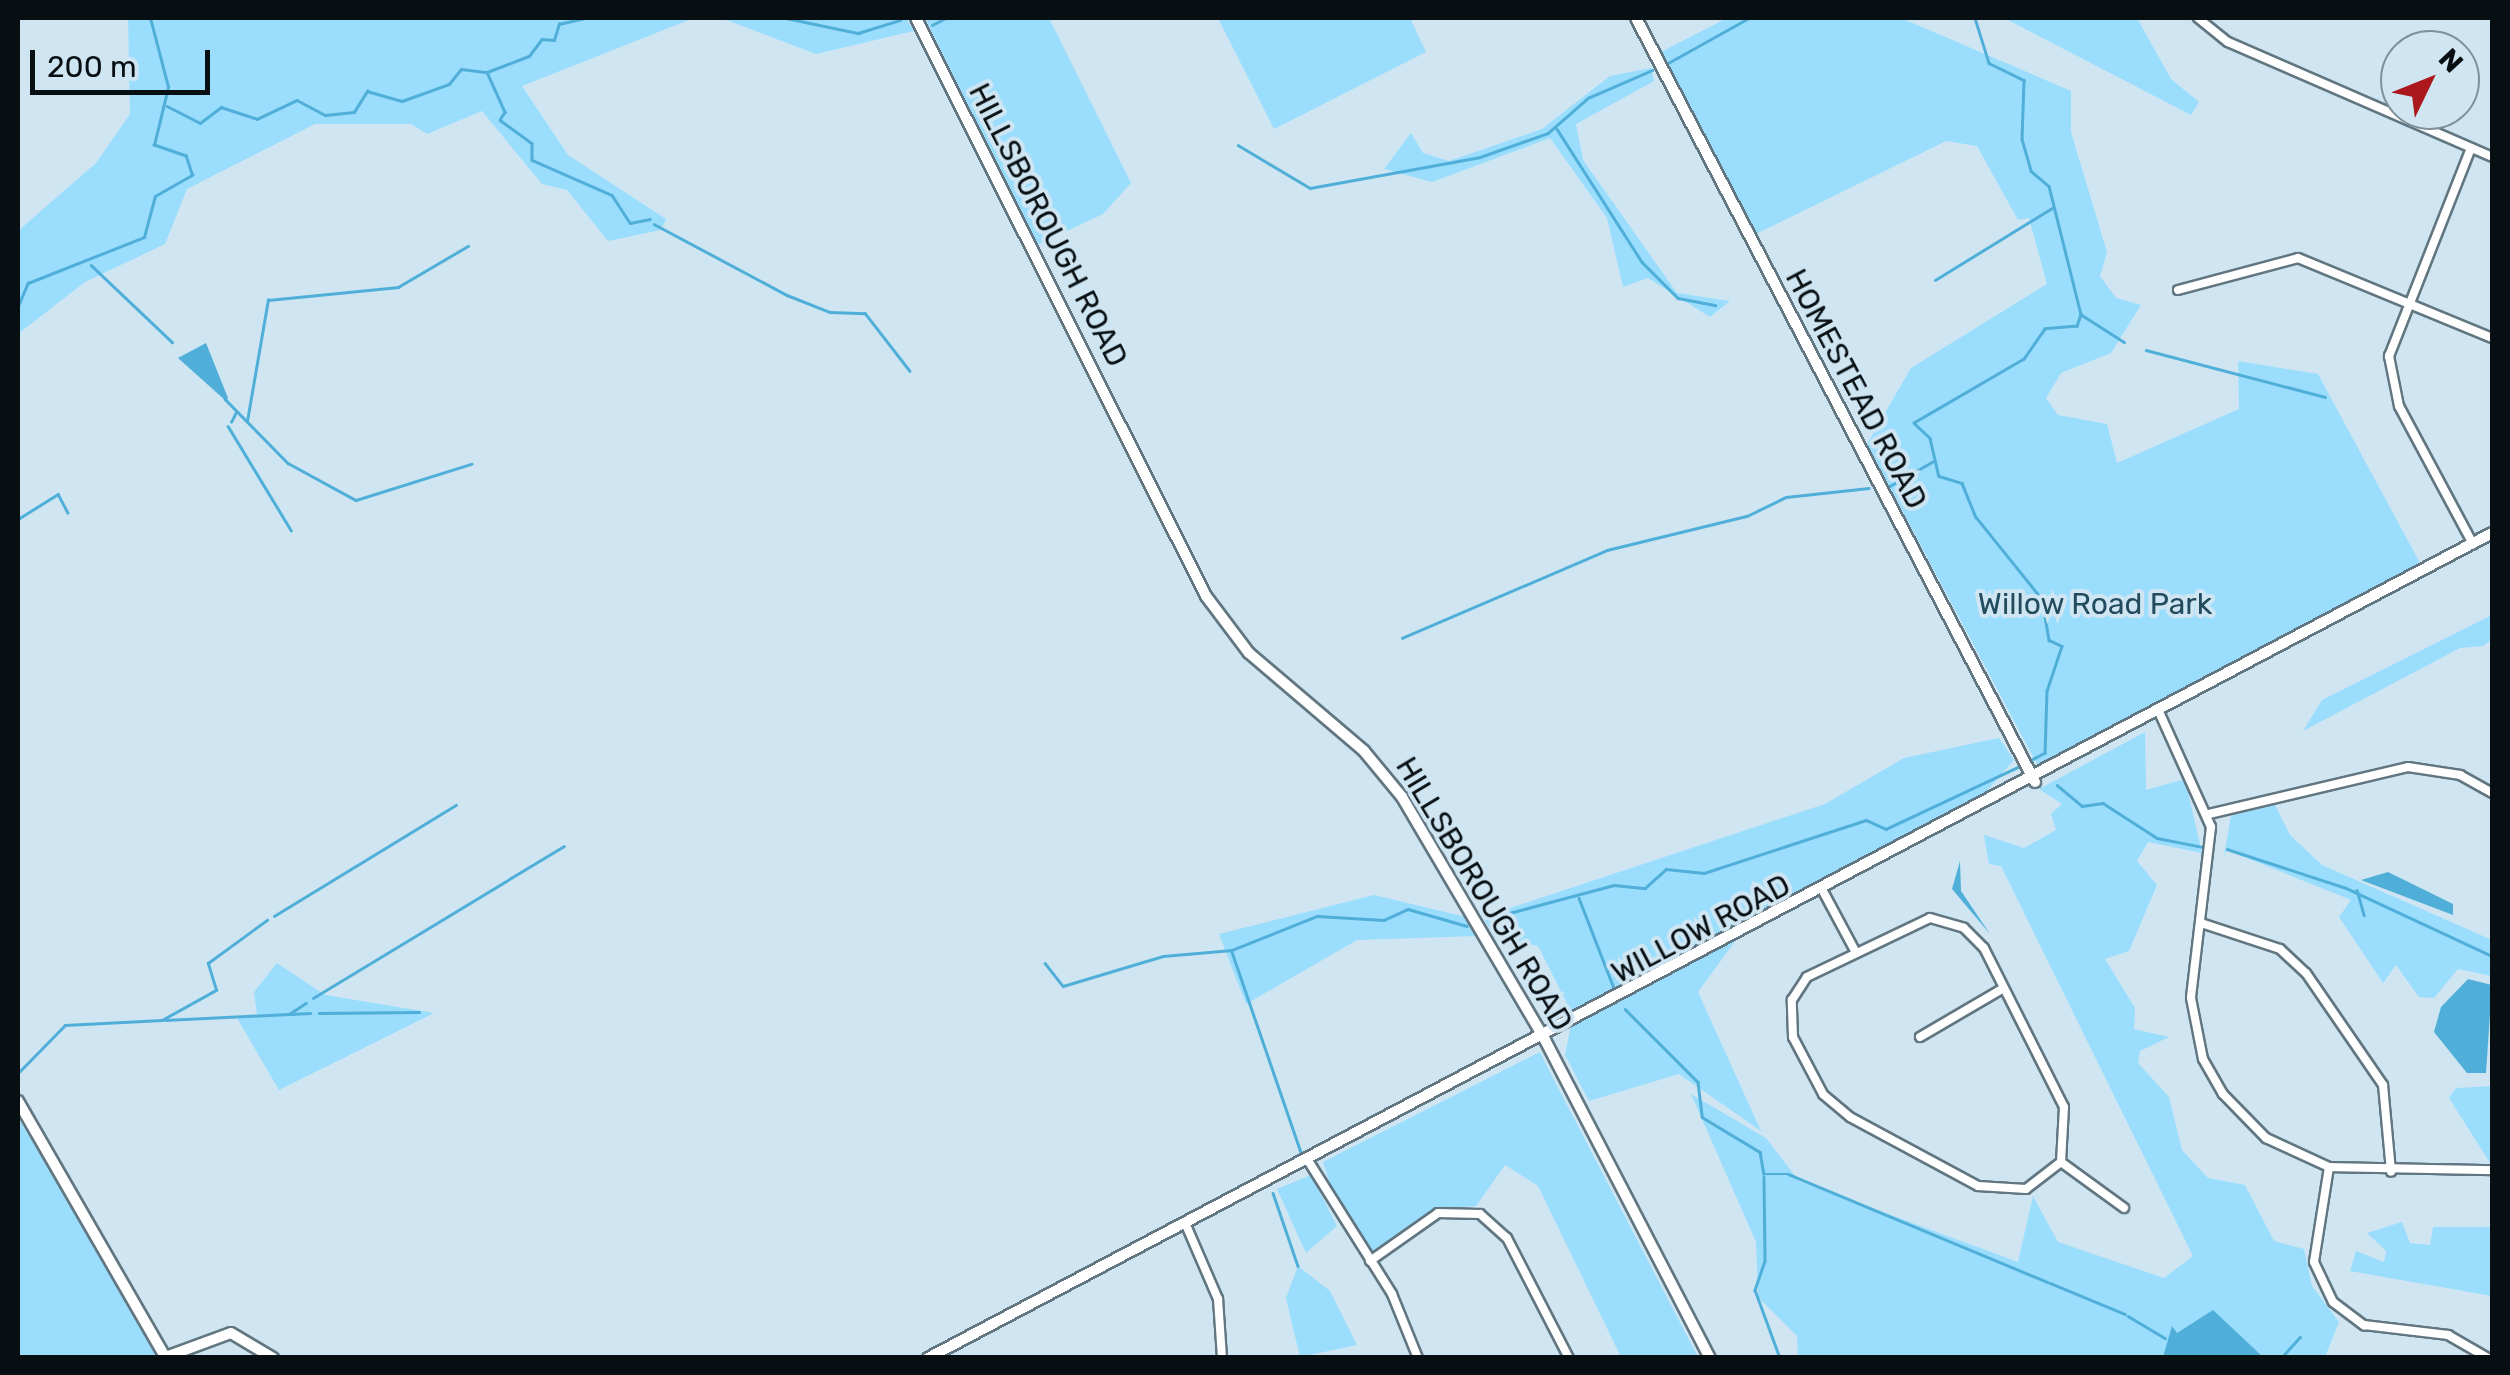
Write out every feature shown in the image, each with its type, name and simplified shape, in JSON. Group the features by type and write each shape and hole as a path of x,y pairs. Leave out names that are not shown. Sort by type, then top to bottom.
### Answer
{"street":[{"name":"HILLSBOROUGH ROAD","path":"916,18 1215,610 1393,784 1545,1040 1710,1358"},
{"name":"HOMESTEAD ROAD","path":"1636,18 2034,782"},
{"path":"2198,18 2228,42 2492,157"},
{"path":"2471,148 2404,302 2390,346 2394,393 2473,544"},
{"path":"2178,290 2288,257 2492,338"},
{"name":"WILLOW ROAD","path":"928,1358 1545,1040 2492,534"},
{"path":"2160,714 2209,814 2214,863 2191,998 2209,1070 2250,1126 2329,1168 2391,1172 2492,1170"},
{"path":"2209,814 2398,767 2446,770 2492,793"},
{"path":"1824,893 1854,950"},
{"path":"1914,920 1948,920 1978,940 2004,988 2064,1107 2061,1162 2026,1190 1987,1189 1830,1102 1793,1037 1790,1009 1807,977 1914,920"},
{"path":"2204,924 2280,949 2306,973 2383,1085 2391,1172"},
{"path":"1920,1038 2004,988"},
{"path":"18,1101 164,1357 231,1333 274,1358"},
{"path":"1309,1162 1370,1261 1418,1358"},
{"path":"2061,1162 2124,1208"},
{"path":"2329,1168 2314,1262 2333,1302 2364,1326 2448,1335 2488,1358"},
{"path":"1370,1261 1438,1213 1480,1214 1507,1238 1569,1358"},
{"path":"1186,1226 1218,1298 1222,1358"}],"green space":[{"path":"128,18 694,18 522,86 568,155 666,219 661,230 608,241 567,190 542,184 482,111 427,134 411,124 315,124 187,189 165,244 85,282 18,334 18,231 96,163 130,114"},
{"path":"721,18 906,18 914,31 816,54"},
{"path":"925,18 1049,18 1131,183 1103,214 1037,245"},
{"path":"1218,18 1410,18 1426,52 1274,129"},
{"name":"Willow Road Park","path":"1727,18 1901,18 2071,91 2071,132 2107,252 2100,276 2116,298 2141,305 2111,353 2061,373 2046,398 2058,415 2107,424 2117,463 2239,409 2238,361 2318,374 2421,565 2039,768 1867,444 1911,368 2047,284 2029,218 2018,220 1977,146 1946,141 1756,234 1661,52"},
{"path":"2004,18 2137,18 2171,79 2199,102 2191,115"},
{"path":"1651,68 1654,81 1576,124 1583,160 1677,293 1730,301 1710,317 1648,278 1623,287 1607,218 1550,138 1432,182 1384,169 1411,133 1423,153 1449,161 1542,129 1610,76"},
{"path":"2492,615 2492,639 2483,646 2460,648 2303,731 2322,700"},
{"path":"2145,732 2146,790 2185,779 2202,853 2148,842 2137,861 2157,885 2129,951 2105,959 2135,1008 2134,1029 2169,1037 2140,1051 2138,1063 2169,1097 2182,1150 2208,1178 2245,1185 2274,1241 2304,1249 2312,1286 2339,1322 2325,1357 1798,1357 1797,1336 1758,1297 1756,1242 1691,1094 1766,1138 1799,1181 2018,1262 2033,1196 2058,1242 2164,1278 2193,1256 2001,866 1989,864 1984,835 2024,848 2056,830 2051,814 2062,804 2039,789"},
{"path":"1999,738 2014,760 1985,793 1911,842 1752,918 1698,992 1761,1131 1679,1074 1589,1101 1565,1055 1573,1015 1538,946 1494,937 1483,917 1825,804 1904,758"},
{"path":"2274,803 2290,835 2322,865 2492,940 2492,976 2458,969 2434,998 2419,997 2396,965 2383,983 2339,917 2351,900 2227,850 2224,856 2231,816"},
{"path":"1374,895 1466,917 1477,936 1357,940 1246,1004 1219,934"},
{"path":"277,963 325,995 434,1013 279,1090 237,1018 257,1016 254,992"},
{"path":"1540,1052 1698,1357 1621,1357 1538,1186 1505,1165 1476,1206 1436,1209 1373,1251 1337,1206 1323,1162"},
{"path":"2492,1086 2492,1166 2449,1098 2456,1088"},
{"path":"18,1118 59,1185 158,1355 18,1357"},
{"path":"1311,1175 1337,1226 1306,1253 1277,1189"},
{"path":"2402,1222 2410,1243 2430,1245 2433,1227 2492,1227 2492,1296 2350,1271 2356,1251 2384,1262 2386,1251 2367,1233"},
{"path":"1298,1266 1330,1291 1357,1345 1300,1357 1286,1298"}],"shaded area":[{"path":"206,343 228,398 226,401 178,358"},
{"path":"1960,861 1961,891 1990,934 1952,889"},
{"path":"2388,872 2453,904 2453,915 2361,880"},
{"path":"2468,979 2492,985 2486,1073 2467,1073 2434,1032 2441,1007"},
{"path":"2213,1310 2263,1357 2163,1357 2172,1326 2177,1333"}],"waterway":[{"path":"18,306 28,283 144,237 155,196 192,175 186,156 154,145 168,87 150,18"},
{"path":"167,106 200,123 221,107 257,119 297,100 325,115 354,112 367,91 402,101 449,84 461,69 487,72 529,56 542,39 554,40 559,24 585,18"},
{"path":"589,18 599,18"},
{"path":"786,18 858,33 900,20"},
{"path":"932,25 946,18"},
{"path":"1668,63 1749,18"},
{"path":"1975,18 1989,63 2024,80 2022,139 2031,171 2049,186 2081,314 2077,326 2045,329 2024,359 1914,423 1930,438 1939,476 1962,483 1976,517 2042,599 2049,640 2062,646 2047,691 2045,753 2032,760"},
{"path":"1238,145 1310,188 1480,157 1548,133 1588,98 1652,70"},
{"path":"487,72 505,112 500,120 532,143 532,160 612,195 630,223 650,219"},
{"path":"1557,129 1642,262 1678,298 1715,305"},
{"path":"1935,280 2052,208"},
{"path":"654,224 787,295 830,312 865,313 910,371"},
{"path":"247,421 268,300 398,287 468,246"},
{"path":"91,265 172,342"},
{"path":"2082,315 2124,342"},
{"path":"2146,350 2325,397"},
{"path":"225,399 288,463 356,500 471,464"},
{"path":"231,422 236,412"},
{"path":"228,426 291,530"},
{"path":"1888,487 1932,462"},
{"path":"1402,638 1607,550 1747,516 1786,497 1869,488"},
{"path":"18,519 58,494 68,513"},
{"path":"1487,919 1614,885 1645,888 1666,869 1704,873 1866,820 1886,829 2018,767"},
{"path":"2057,785 2082,806 2103,803 2157,838 2203,847"},
{"path":"274,916 456,805"},
{"path":"313,998 564,846"},
{"path":"2227,849 2346,888 2492,956"},
{"path":"2357,890 2364,915"},
{"path":"1579,898 1615,991"},
{"path":"1045,963 1063,986 1163,956 1232,950 1317,916 1384,920 1408,909 1467,926"},
{"path":"18,1073 65,1025 162,1020 216,990 208,963 267,920"},
{"path":"1232,952 1302,1155"},
{"path":"165,1020 289,1014 306,1003"},
{"path":"1625,1009 1698,1082 1702,1117 1760,1152 1764,1174 1788,1174 2047,1282"},
{"path":"319,1013 419,1012"},
{"path":"291,1014 310,1013"},
{"path":"1764,1177 1765,1261 1755,1290 1780,1358"},
{"path":"1273,1193 1298,1266"},
{"path":"2050,1283 2125,1314"},
{"path":"2128,1316 2165,1338"},
{"path":"2281,1358 2300,1337"}]}
